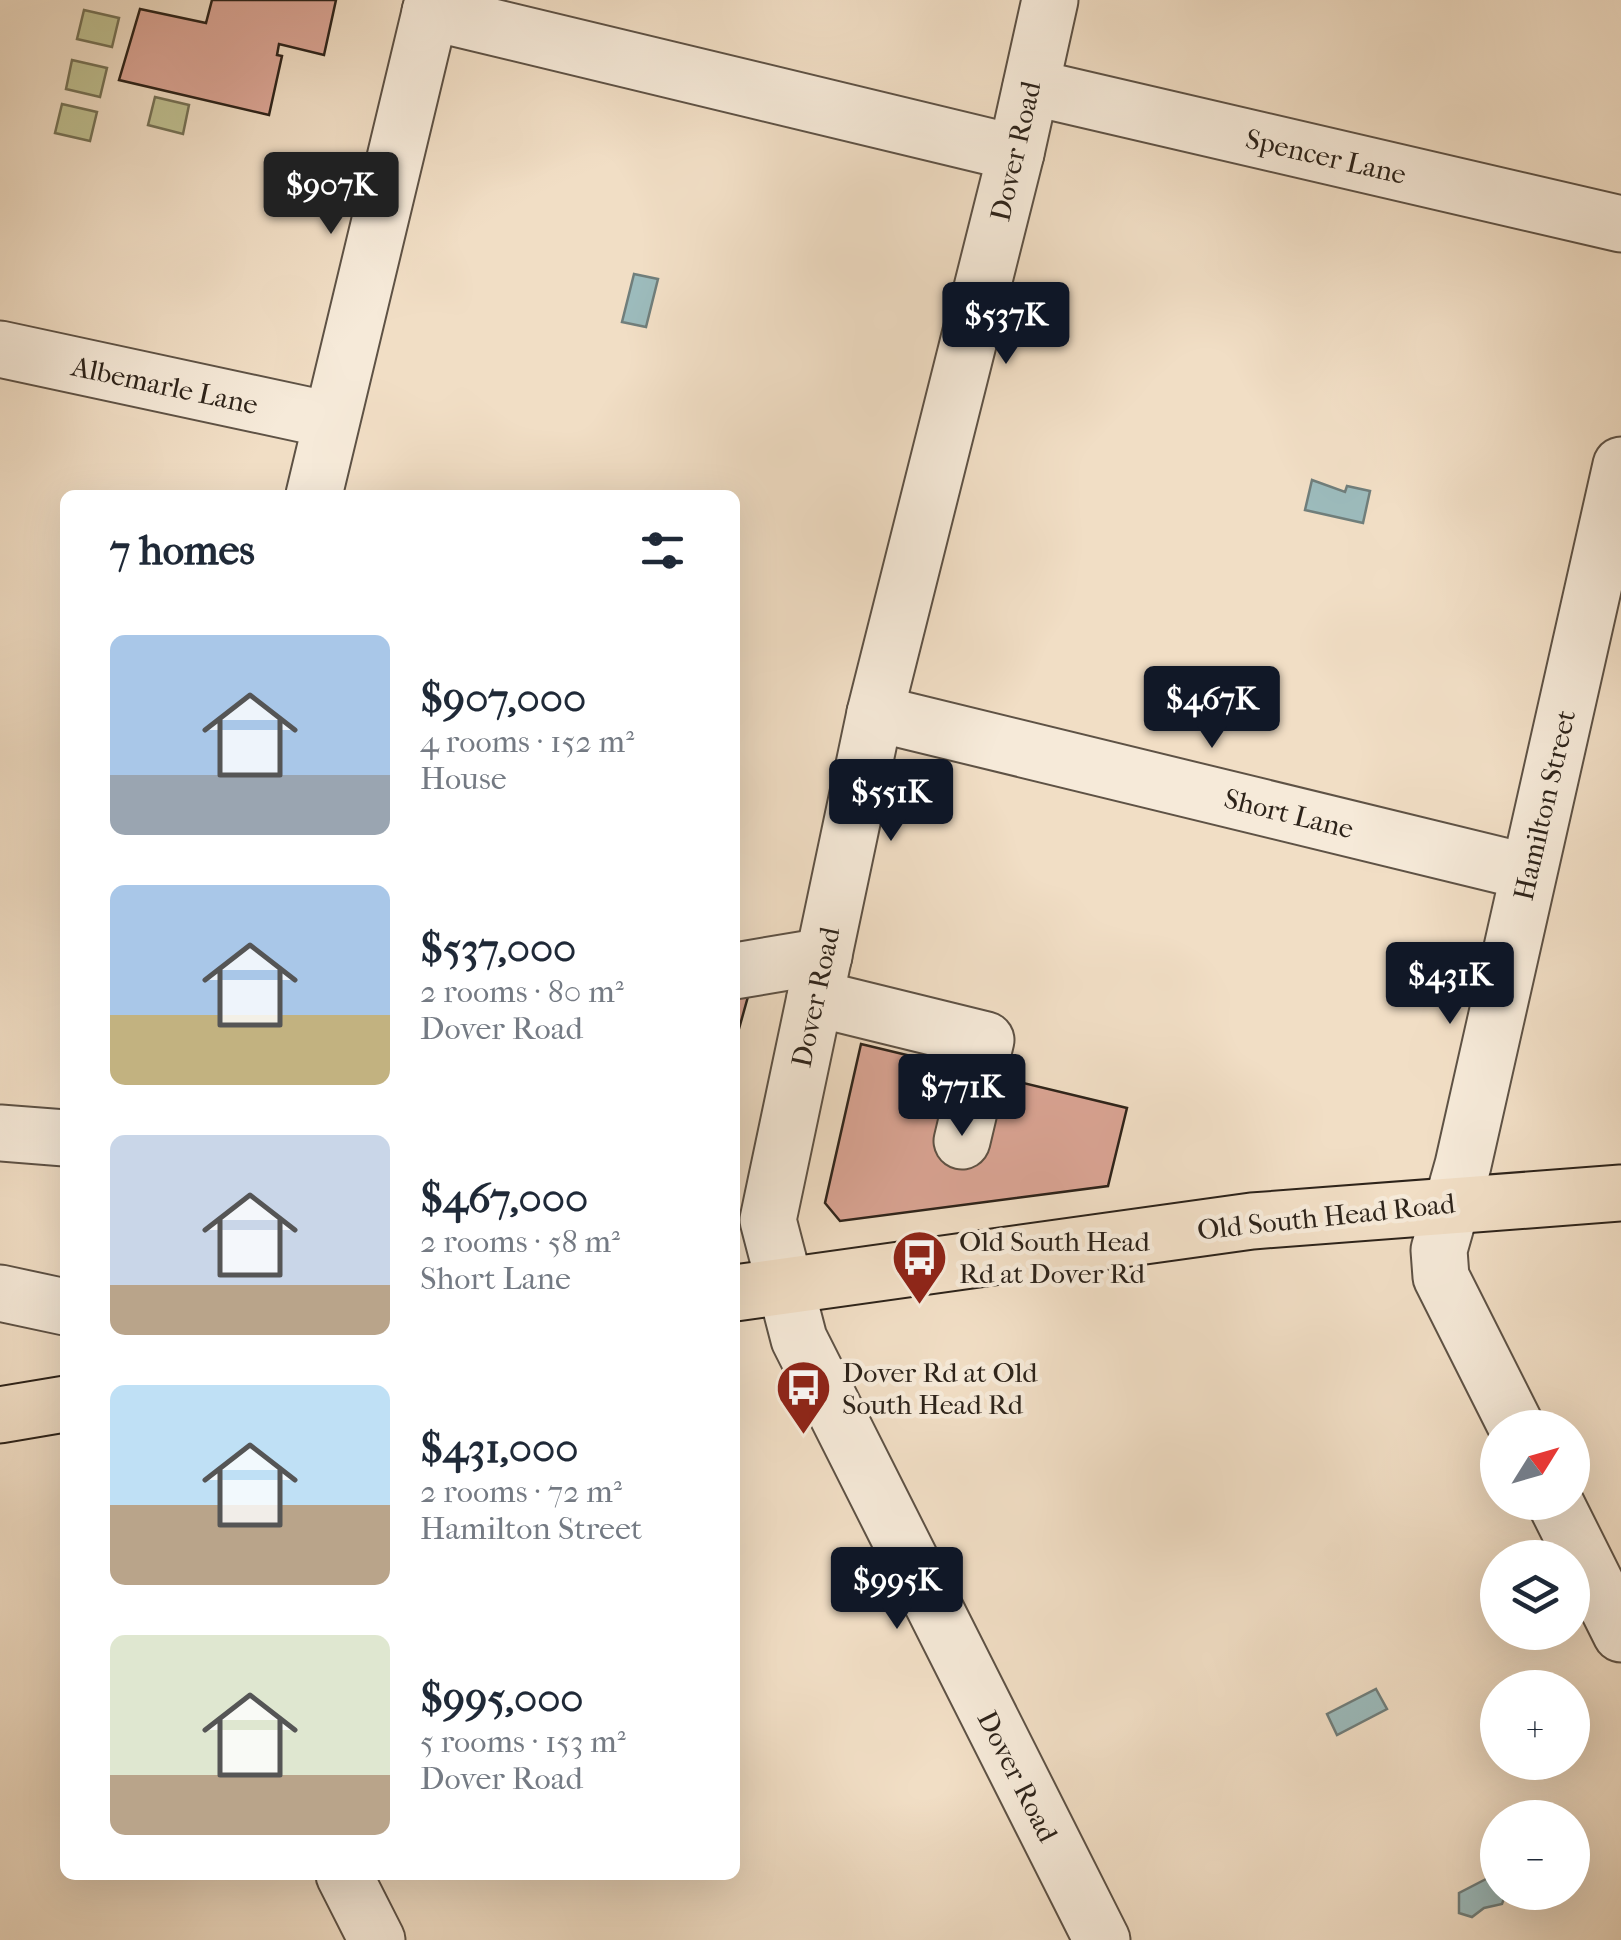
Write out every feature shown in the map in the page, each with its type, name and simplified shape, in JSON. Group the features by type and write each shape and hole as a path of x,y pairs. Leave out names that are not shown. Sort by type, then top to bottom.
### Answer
{"main road":[{"name":"Old South Head Road","path":"759,1289 1252,1221 1453,1202 1621,1193"},
{"path":"0,1415 60,1405"}],"street":[{"name":"Dover Road","path":"1050,0 1016,152 875,713 768,1220 759,1289 799,1338 1102,1940"},
{"path":"315,490 432,6 1016,152"},
{"name":"Spencer Lane","path":"1031,87 1621,224"},
{"name":"Albemarle Lane","path":"0,349 330,420"},
{"name":"Hamilton Street","path":"1508,1410 1441,1276 1439,1250 1621,465"},
{"name":"Short Lane","path":"875,713 1528,872"},
{"path":"740,970 819,977 986,1040 962,1141"},
{"path":"0,1133 60,1138"},
{"path":"0,1293 60,1306"},
{"path":"1564,1520 1621,1634"},
{"path":"347,1880 377,1940"}],"green space":[{"path":"84,10 119,18 112,47 77,39"},
{"path":"72,60 107,68 100,97 66,89"},
{"path":"155,97 189,105 183,134 148,125"},
{"path":"62,104 97,112 90,141 55,133"}],"water":[{"path":"634,274 658,279 646,327 622,322"},
{"path":"1312,480 1345,492 1347,486 1370,491 1363,523 1305,510"},
{"path":"1376,1689 1387,1709 1337,1735 1327,1714"},
{"path":"1480,1882 1481,1910 1472,1917 1459,1913 1459,1893"}],"building":[{"path":"212,0 336,0 324,55 279,44 277,55 282,56 269,115 119,80 140,9 206,23"},
{"path":"749,993 740,1025 740,994"},
{"path":"861,1044 1127,1108 1108,1186 840,1221 825,1203"}],"place":[{"name":"Old South Head Rd at Dover Rd","path":"920,1306"},
{"name":"Dover Rd at Old South Head Rd","path":"803,1437"}]}
